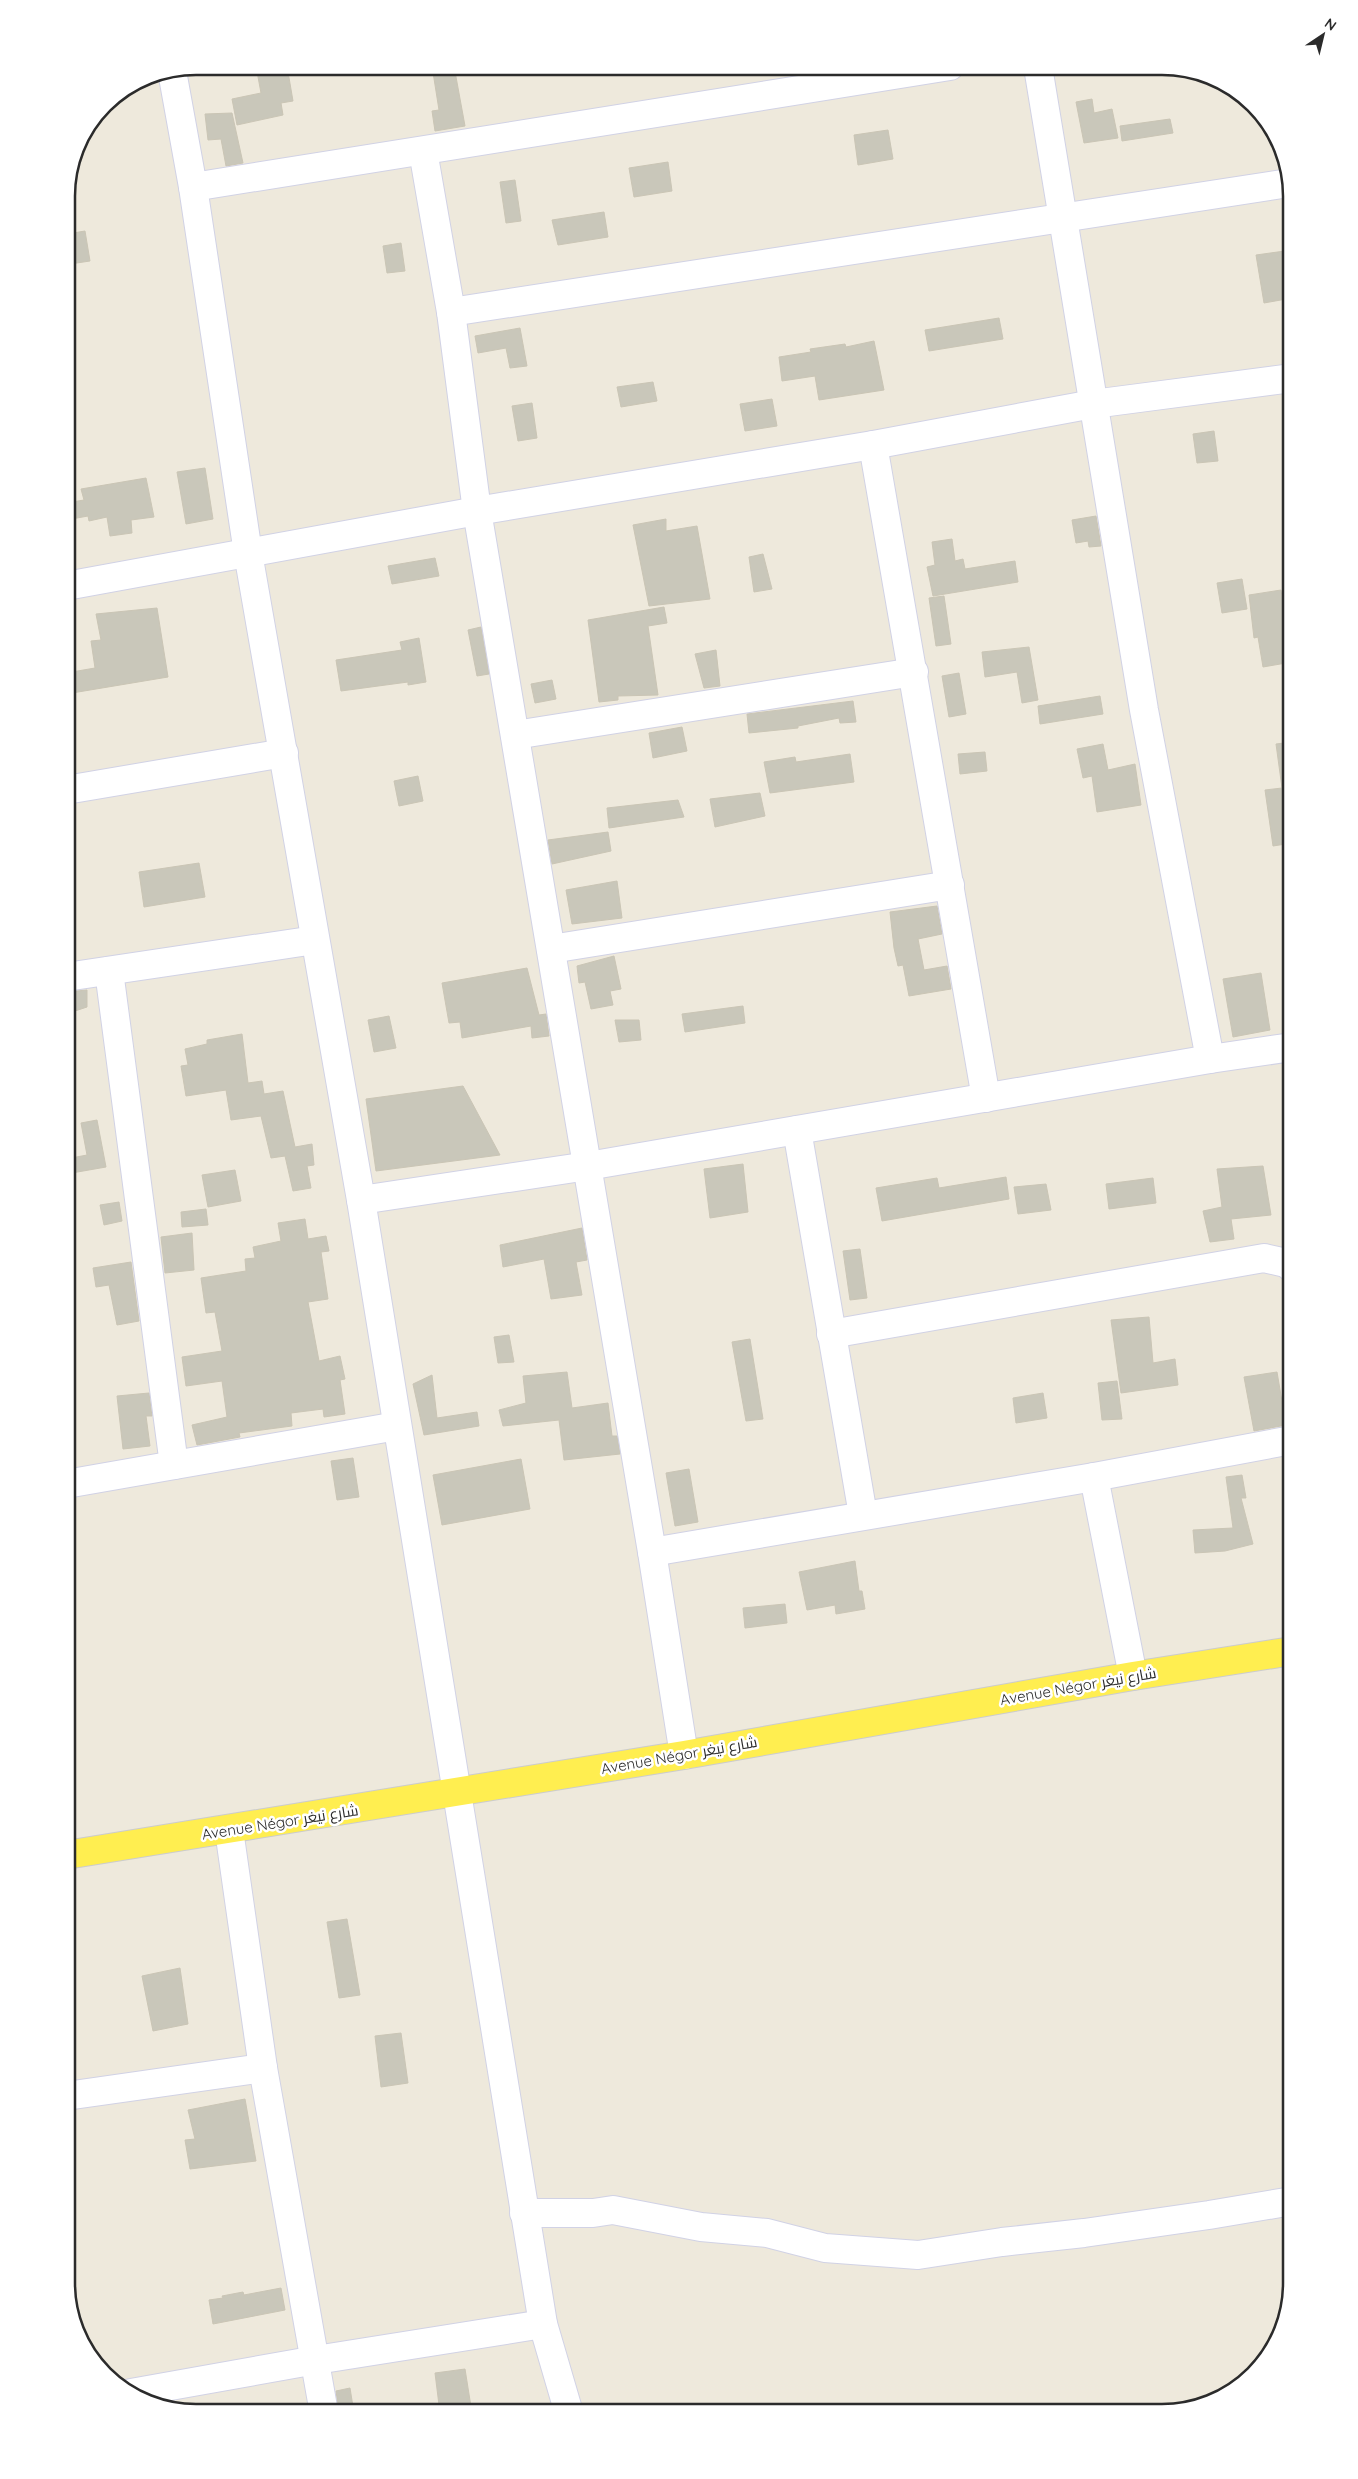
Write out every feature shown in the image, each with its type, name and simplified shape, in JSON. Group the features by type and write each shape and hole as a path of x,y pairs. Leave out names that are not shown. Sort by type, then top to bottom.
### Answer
{"main road":[{"name":"Avenue Négor شارع نيغر","path":"75,1854 455,1793 1133,1676 1283,1653"}],"street":[{"path":"193,187 894,75"},
{"path":"1039,75 1142,700 1210,1059"},
{"path":"173,77 193,187 248,553 361,1200 542,2324 565,2404"},
{"path":"423,151 452,312 477,511 588,1166 684,1755"},
{"path":"452,312 1282,183"},
{"path":"75,584 477,511 873,445 1093,404 1283,379"},
{"path":"873,445 914,672 986,1098"},
{"path":"515,735 914,672"},
{"path":"75,788 284,753"},
{"path":"551,949 950,885"},
{"path":"75,976 315,940"},
{"path":"109,970 174,1465"},
{"path":"361,1200 588,1166 1210,1059 1283,1048"},
{"path":"797,1130 863,1515"},
{"path":"831,1334 1264,1258 1283,1262"},
{"path":"75,1482 397,1426"},
{"path":"652,1552 1094,1477 1283,1442"},
{"path":"1094,1477 1133,1676"},
{"path":"230,1830 263,2068 323,2404"},
{"path":"75,2095 263,2068"},
{"path":"524,2213 593,2214 613,2210 701,2227 767,2233 825,2248 918,2255 1002,2242 1084,2233 1283,2203"},
{"path":"141,2391 316,2360 542,2324"}],"building":[{"path":"258,75 289,75 293,101 281,103 283,115 237,125 232,99 261,93"},
{"path":"433,75 456,75 465,126 435,131 432,111 439,110"},
{"path":"1092,99 1094,113 1112,109 1118,138 1084,143 1076,102"},
{"path":"232,113 243,163 226,166 221,139 208,140 205,114"},
{"path":"1170,119 1173,133 1122,141 1120,126"},
{"path":"888,130 893,159 858,165 854,135"},
{"path":"668,162 672,191 634,197 629,168"},
{"path":"515,180 521,221 506,223 500,182"},
{"path":"604,212 608,237 558,245 552,220"},
{"path":"85,231 90,261 75,263 75,233"},
{"path":"401,243 405,271 387,273 383,246"},
{"path":"1283,251 1283,300 1264,303 1256,255"},
{"path":"999,318 1003,339 929,351 925,330"},
{"path":"520,328 527,366 510,368 506,348 478,353 475,336"},
{"path":"874,341 884,390 819,400 815,376 782,381 779,357 811,352 810,349 845,344 846,347"},
{"path":"653,382 657,401 621,407 617,387"},
{"path":"772,399 777,426 745,431 740,404"},
{"path":"532,403 537,438 518,441 512,406"},
{"path":"1214,431 1218,461 1197,463 1193,434"},
{"path":"205,468 213,519 186,524 177,472"},
{"path":"146,478 154,517 131,520 132,533 110,536 107,517 89,521 88,516 75,518 75,502 84,500 81,489"},
{"path":"1096,516 1101,546 1089,547 1088,541 1076,543 1072,520"},
{"path":"666,519 666,531 697,526 710,599 649,606 633,525"},
{"path":"952,539 955,561 963,559 965,569 1015,561 1018,582 933,596 927,567 935,565 932,542"},
{"path":"763,554 772,589 754,592 749,557"},
{"path":"435,558 439,576 392,584 388,566"},
{"path":"1242,579 1247,609 1222,613 1217,583"},
{"path":"1281,590 1283,604 1283,664 1263,667 1258,637 1254,638 1249,595"},
{"path":"944,596 951,644 936,646 929,598"},
{"path":"664,607 667,623 648,626 658,695 618,696 618,700 599,702 588,620"},
{"path":"157,608 168,677 75,692 75,671 95,668 91,641 101,640 96,614"},
{"path":"481,627 489,674 477,676 468,630"},
{"path":"419,638 426,682 408,685 408,682 341,691 336,660 402,650 400,642"},
{"path":"1029,647 1038,700 1022,703 1017,672 985,677 982,652"},
{"path":"716,650 720,686 704,688 695,654"},
{"path":"959,673 966,714 949,717 942,676"},
{"path":"552,680 556,699 535,703 531,684"},
{"path":"1100,696 1103,714 1040,724 1038,706"},
{"path":"853,701 856,722 840,723 839,718 798,726 798,728 749,733 747,714"},
{"path":"682,727 687,751 653,758 649,733"},
{"path":"1283,743 1283,844 1273,846 1265,790 1282,788 1276,744"},
{"path":"1103,744 1108,770 1135,764 1141,805 1097,812 1092,776 1083,778 1077,749"},
{"path":"985,752 987,771 960,774 958,754"},
{"path":"850,754 854,782 770,793 764,762 795,757 796,762"},
{"path":"418,776 423,801 399,806 394,781"},
{"path":"760,793 765,816 715,827 710,799"},
{"path":"678,800 684,817 609,828 607,808"},
{"path":"608,832 611,851 552,864 548,840"},
{"path":"199,863 205,897 144,907 139,872"},
{"path":"617,881 622,918 572,924 566,890"},
{"path":"937,906 942,934 918,939 924,970 947,966 951,989 909,996 903,965 898,966 890,912"},
{"path":"614,956 621,989 610,991 613,1005 591,1009 585,982 579,983 577,966"},
{"path":"527,968 539,1015 546,1014 549,1036 532,1038 531,1026 462,1038 460,1022 449,1023 442,983"},
{"path":"1261,973 1270,1030 1233,1037 1223,979"},
{"path":"87,990 87,1007 75,1011 75,991"},
{"path":"743,1006 745,1023 685,1032 682,1014"},
{"path":"389,1016 396,1048 374,1052 368,1020"},
{"path":"615,1020 639,1020 641,1040 619,1042"},
{"path":"242,1034 248,1083 262,1081 264,1094 283,1091 295,1147 312,1144 314,1165 307,1166 311,1188 293,1191 285,1156 271,1158 261,1116 231,1120 226,1090 186,1096 181,1066 188,1065 185,1049 207,1044 207,1040"},
{"path":"463,1086 500,1155 376,1171 366,1099"},
{"path":"97,1120 106,1167 75,1172 75,1157 87,1155 81,1123"},
{"path":"743,1164 748,1212 710,1218 704,1169"},
{"path":"1263,1166 1271,1215 1231,1219 1234,1239 1210,1242 1203,1211 1222,1207 1217,1169"},
{"path":"235,1170 241,1201 208,1207 202,1175"},
{"path":"1006,1177 1009,1199 882,1221 876,1188 937,1178 939,1188"},
{"path":"1153,1178 1156,1203 1109,1209 1106,1184"},
{"path":"1046,1184 1051,1210 1018,1214 1014,1187"},
{"path":"119,1202 122,1221 104,1225 100,1205"},
{"path":"206,1209 208,1225 182,1227 181,1212"},
{"path":"305,1219 308,1239 326,1236 329,1251 321,1252 328,1299 308,1302 319,1361 340,1356 345,1379 340,1380 345,1414 324,1417 323,1409 291,1413 292,1426 239,1433 240,1437 197,1445 192,1425 227,1417 222,1381 186,1386 182,1357 222,1351 215,1312 206,1313 201,1278 246,1271 245,1259 255,1258 253,1247 281,1241 278,1223"},
{"path":"582,1228 587,1260 576,1262 582,1295 551,1299 544,1259 503,1267 500,1245"},
{"path":"192,1233 194,1270 165,1273 161,1237"},
{"path":"860,1249 867,1298 850,1300 843,1251"},
{"path":"131,1262 139,1321 117,1325 109,1285 96,1287 93,1268"},
{"path":"1149,1317 1153,1363 1175,1359 1178,1385 1121,1393 1111,1320"},
{"path":"509,1335 514,1362 498,1363 494,1337"},
{"path":"750,1339 763,1419 746,1421 732,1342"},
{"path":"567,1372 572,1408 608,1403 612,1436 617,1436 620,1454 564,1460 559,1420 503,1426 499,1410 526,1403 523,1376"},
{"path":"1277,1372 1283,1407 1283,1426 1254,1431 1244,1377"},
{"path":"432,1375 437,1418 477,1412 479,1426 424,1435 413,1384"},
{"path":"1117,1381 1122,1419 1102,1420 1098,1383"},
{"path":"149,1393 152,1416 146,1416 150,1446 123,1449 117,1396"},
{"path":"1043,1393 1047,1418 1016,1423 1013,1398"},
{"path":"353,1458 359,1497 337,1500 331,1461"},
{"path":"521,1459 530,1509 442,1525 433,1475"},
{"path":"689,1469 698,1522 675,1526 666,1473"},
{"path":"1242,1475 1246,1498 1241,1498 1253,1544 1225,1551 1195,1553 1193,1530 1233,1528 1226,1477"},
{"path":"855,1561 859,1591 862,1591 865,1609 836,1614 835,1605 807,1610 799,1572"},
{"path":"785,1604 787,1623 745,1628 743,1608"},
{"path":"347,1919 360,1995 339,1998 327,1922"},
{"path":"180,1968 188,2024 153,2031 142,1976"},
{"path":"401,2033 408,2083 381,2087 375,2036"},
{"path":"245,2099 256,2161 190,2169 185,2140 195,2139 188,2110"},
{"path":"281,2288 285,2310 213,2324 209,2300 243,2292 244,2295"},
{"path":"465,2369 471,2404 439,2404 435,2373"},
{"path":"350,2388 353,2404 338,2404 336,2391"}]}
